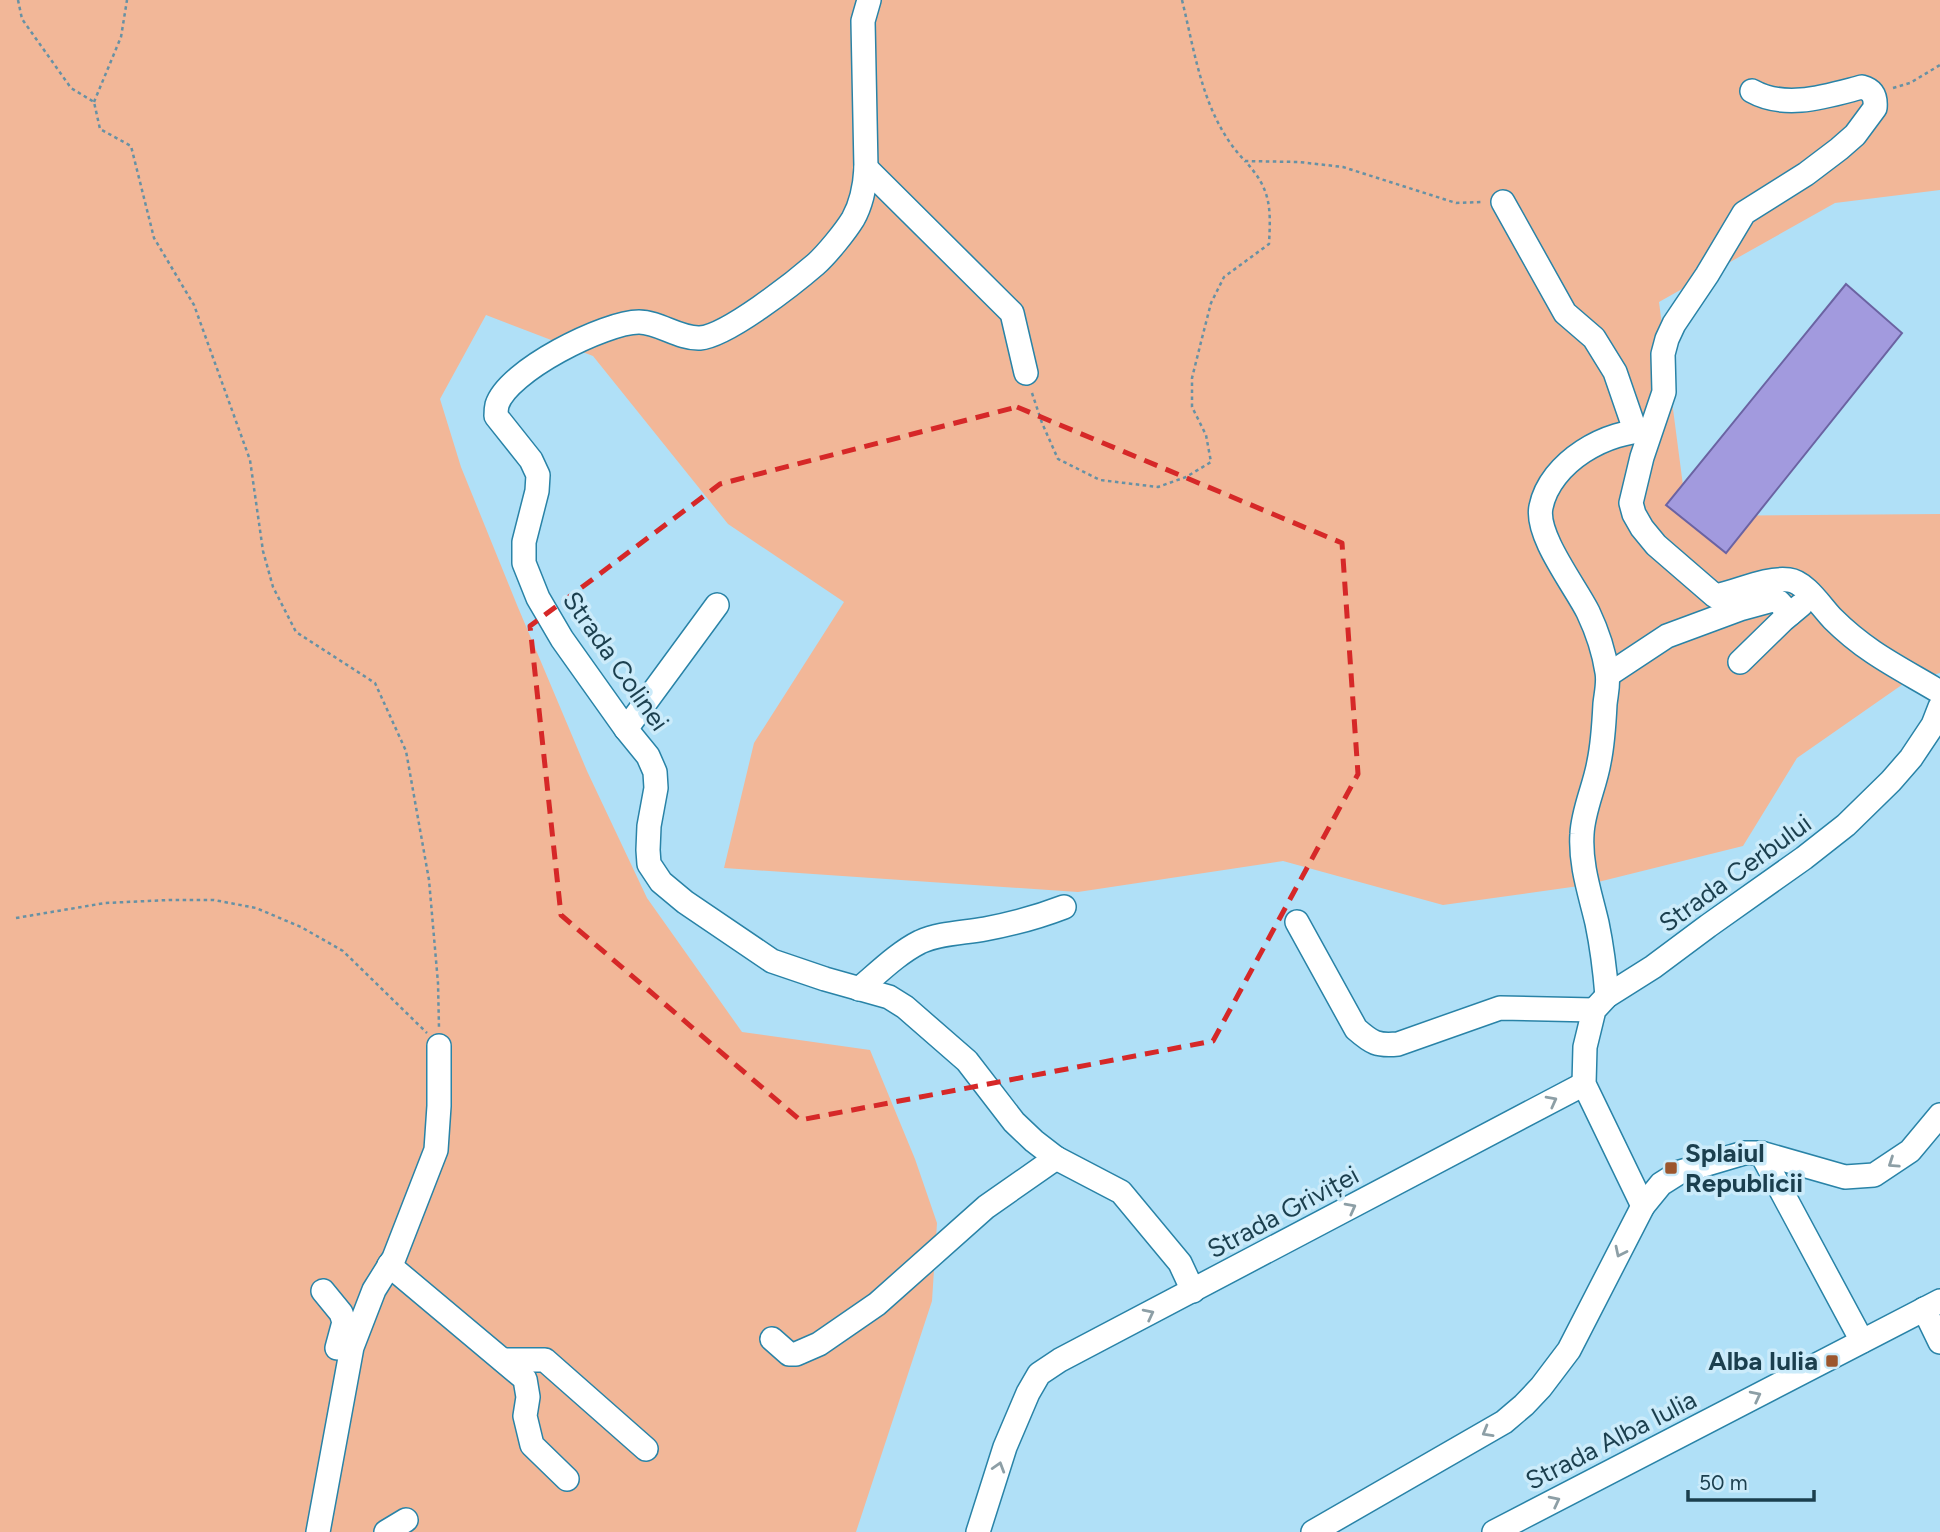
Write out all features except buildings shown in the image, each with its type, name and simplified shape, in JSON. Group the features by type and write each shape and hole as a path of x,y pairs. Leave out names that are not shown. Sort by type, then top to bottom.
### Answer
{"street":[{"name":"Strada Colinei","path":"869,0 863,21 866,168 864,191 853,219 818,262 726,330 700,338 641,321 613,326 575,342 540,362 517,380 497,405 496,416 531,460 538,475 537,491 524,542 524,563 538,598 562,639 648,756 655,772 656,788 649,825 648,850 649,864 661,881 685,902 772,961 889,997 929,1027 967,1061 1014,1122 1056,1158 1121,1192 1180,1263 1193,1291"},
{"path":"1752,91 1774,99 1794,100 1816,99 1862,87 1873,94 1875,108 1855,135 1806,174 1744,213 1674,324 1663,354 1664,392 1642,430 1631,503 1634,514 1656,545 1715,596 1765,583 1789,580 1800,584 1835,621 1873,654 1940,692"},
{"path":"866,168 1012,313 1026,373"},
{"path":"1503,202 1565,313 1594,338 1615,372 1642,430"},
{"path":"1642,430 1612,435 1590,446 1558,474 1545,494 1540,510 1549,545 1589,614 1608,676 1605,729 1581,832 1582,862 1605,962 1600,1003 1585,1047 1584,1084 1643,1206"},
{"path":"1741,662 1790,614 1812,597"},
{"path":"1608,676 1667,636 1740,609 1773,600 1779,602 1790,614"},
{"path":"626,729 717,606"},
{"name":"Strada Cerbului","path":"1600,1003 1830,839 1864,808 1911,758 1933,725 1940,707"},
{"path":"859,989 920,942 947,934 1037,918 1064,907"},
{"path":"1297,922 1356,1029 1381,1046 1398,1044 1500,1008 1600,1003"},
{"path":"318,1532 352,1347 360,1320 411,1217 436,1150 439,1046"},
{"name":"Strada Griviței","path":"978,1532 1005,1447 1039,1374 1060,1360 1584,1084"},
{"path":"1313,1532 1504,1422 1524,1405 1569,1350 1643,1206 1661,1184 1680,1172 1744,1153 1761,1153 1845,1177 1874,1175 1910,1151 1940,1115"},
{"path":"1761,1153 1862,1341"},
{"path":"772,1339 789,1354 796,1354 819,1344 901,1284 986,1207 1056,1158"},
{"path":"389,1265 525,1379 528,1397 525,1416 532,1445 567,1479"},
{"path":"323,1291 341,1313 344,1322 337,1339 336,1352 348,1368"},
{"path":"1932,1305 1940,1342"},
{"name":"Strada Alba Iulia","path":"1494,1532 1932,1305"},
{"path":"503,1360 545,1360 646,1450"}],"path":[{"path":"18,0 22,19 71,88 94,102"},
{"path":"127,0 121,37 94,102 100,129 131,146 154,238 194,305 250,460 262,551 273,587 296,632 375,683 405,751 429,880 438,983 439,1046"},
{"path":"1026,373 1042,423 1058,459 1100,480 1158,487 1186,477 1211,462 1206,435 1192,407 1192,378 1211,303 1224,277 1269,244 1270,208 1260,177 1228,143 1210,109 1182,0"},
{"path":"1873,94 1910,83 1940,65"},
{"path":"1245,161 1299,162 1343,167 1456,203 1503,202"},
{"path":"16,918 105,903 169,900 214,900 256,908 343,951 439,1046"}],"highlighted area":[{"path":"1017,407 1342,543 1358,774 1213,1041 800,1120 561,915 530,626 720,484"}],"shaded area":[{"path":"0,0 1940,0 1940,190 1835,203 1659,302 1687,516 1940,514 1940,673 1906,682 1797,758 1743,846 1586,885 1443,905 1283,861 1078,892 724,868 754,743 844,602 728,524 593,356 486,315 440,399 461,467 517,605 587,771 647,898 742,1032 870,1050 915,1159 937,1223 932,1301 856,1532 0,1532"}],"place":[{"name":"Splaiul Republicii","path":"1671,1168"},
{"name":"Alba Iulia","path":"1832,1361"}]}
